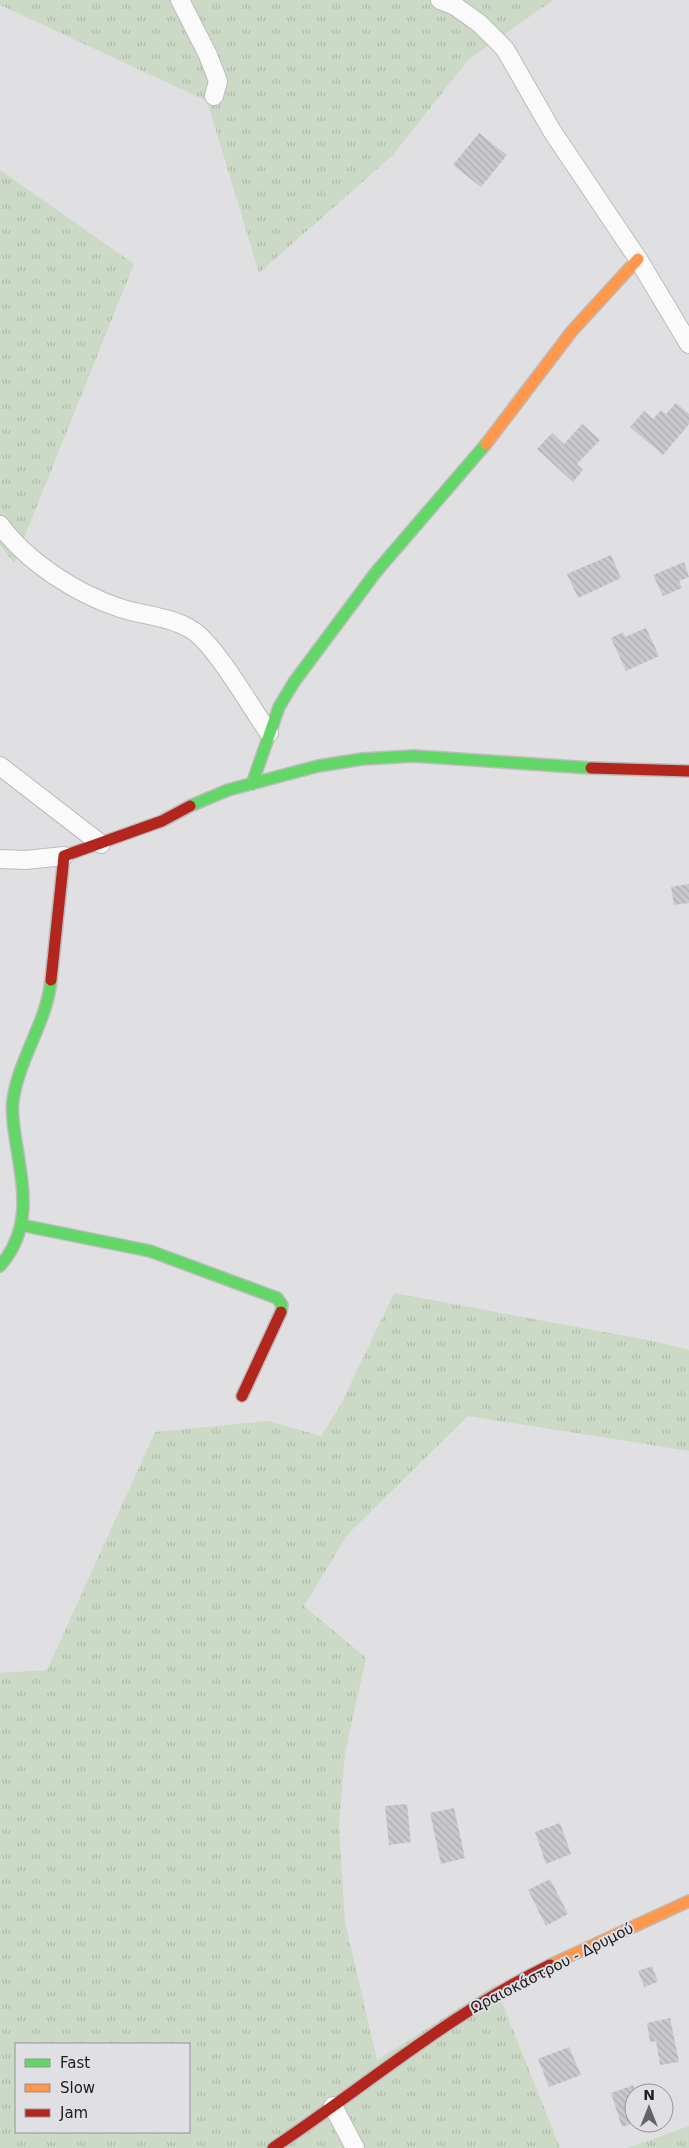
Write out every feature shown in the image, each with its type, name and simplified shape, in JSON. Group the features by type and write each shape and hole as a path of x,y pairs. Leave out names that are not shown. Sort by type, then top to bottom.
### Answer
{"street":[{"path":"180,0 208,55 218,81 214,96"},
{"path":"440,0 455,6 479,23 505,49 552,131 638,259 689,344"},
{"path":"252,784 279,707 294,682 370,580 483,448 572,331 638,259"},
{"path":"0,526 32,561 82,592 122,609 160,616 194,631 218,659 269,733"},
{"path":"0,860 26,860 64,856 162,821 205,799 318,766 362,759 414,756 608,769 689,772"},
{"path":"0,766 102,844"},
{"path":"0,1266 7,1258 18,1235 24,1214 22,1181 14,1129 13,1101 19,1076 49,1000 64,856"},
{"path":"21,1225 150,1251 277,1298 282,1305 281,1316 242,1396"},
{"name":"Ωραιοκάστρου - Δρυμού","path":"273,2148 418,2043 463,2013 509,1986 689,1901"},
{"path":"333,2106 355,2148"}],"green space":[{"path":"0,0 553,0 469,59 392,156 259,273 207,101 0,5"},
{"path":"0,170 134,264 14,563 0,545"},
{"path":"394,1293 658,1342 689,1350 689,1451 468,1416 348,1534 304,1606 366,1658 345,1754 339,1825 345,1922 377,2060 495,1985 560,2148 0,2148 0,1673 47,1670 155,1432 268,1421 321,1436 340,1406"},
{"path":"689,2126 689,2148 628,2148 674,2133"}],"building":[{"path":"479,133 507,155 481,187 453,165"},
{"path":"676,403 689,414 689,424 663,455 630,427 644,411 653,419 661,410 666,414"},
{"path":"582,424 600,440 577,464 583,470 573,482 537,449 552,433 564,444"},
{"path":"611,555 621,578 578,598 567,574"},
{"path":"684,562 689,577 679,581 682,588 663,596 653,575"},
{"path":"646,628 659,656 626,671 611,638 623,632 625,637"},
{"path":"689,884 689,903 674,905 671,887"},
{"path":"407,1804 411,1842 389,1845 385,1806"},
{"path":"454,1808 465,1858 441,1864 430,1813"},
{"path":"560,1823 571,1854 546,1864 535,1832"},
{"path":"550,1879 568,1914 546,1926 528,1890"},
{"path":"652,1966 658,1982 644,1987 638,1971"},
{"path":"670,2018 679,2062 660,2065 656,2041 650,2042 647,2023"},
{"path":"569,2047 581,2075 549,2087 538,2059"},
{"path":"624,2088 624,2126 622,2127 611,2093"}],"traffic: fast":[{"path":"252,784 279,707 294,682 376,572 486,444"},
{"path":"190,806 228,790 318,766 362,759 414,756 591,768"},
{"path":"0,1266 10,1252 17,1237 23,1207 23,1191 13,1121 13,1100 21,1069 44,1011 51,980"},
{"path":"21,1225 150,1251 277,1298 282,1305 281,1312"}],"traffic: slow":[{"path":"486,444 572,331 638,259"},
{"path":"550,1965 689,1901"}],"traffic: jam":[{"path":"591,768 689,771"},
{"path":"51,980 64,856 162,821 190,806"},
{"path":"242,1396 281,1312"},
{"path":"273,2148 442,2028 513,1984 550,1965"}]}
